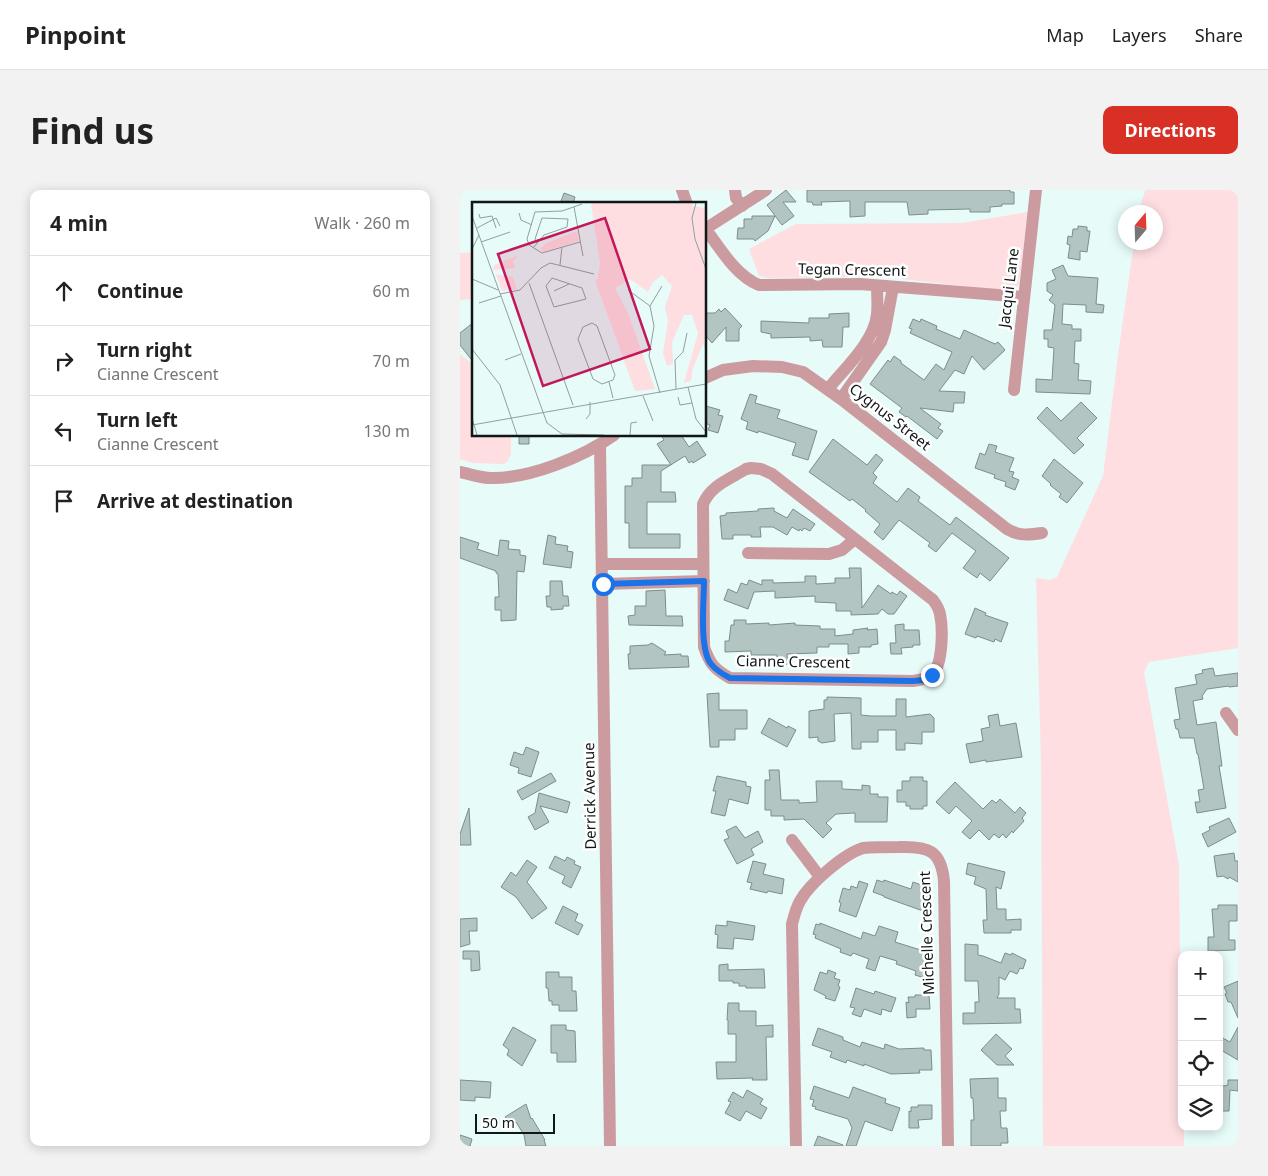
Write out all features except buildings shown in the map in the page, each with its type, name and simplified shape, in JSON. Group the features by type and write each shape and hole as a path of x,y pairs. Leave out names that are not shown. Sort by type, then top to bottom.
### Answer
{"street":[{"path":"682,190 686,202"},
{"path":"735,190 736,198 742,206"},
{"path":"706,228 766,190"},
{"name":"Jacqui Lane","path":"1014,390 1036,190"},
{"name":"Tegan Crescent","path":"706,230 740,273 759,285 860,284 1023,297"},
{"path":"828,389 869,338 874,328 877,314 877,286"},
{"path":"841,398 881,342 893,287"},
{"name":"Cygnus Street","path":"706,378 723,370 753,366 782,367 803,372 841,398 1007,529 1024,535 1042,534"},
{"path":"460,472 489,478 527,474 600,445 613,436"},
{"name":"Derrick Avenue","path":"600,445 610,1146"},
{"name":"Cianne Crescent","path":"746,469 761,469 772,474 928,595 938,607 940,615 941,635 938,666 932,675 924,680 913,681 730,678 719,672 710,663 704,647 703,564 702,513 707,494 713,488 746,469"},
{"path":"748,553 830,554 842,550 855,539"},
{"path":"603,564 703,564"},
{"path":"603,584 704,581"},
{"path":"1226,713 1238,730"},
{"path":"792,840 820,878"},
{"name":"Michelle Crescent","path":"796,1146 792,924 795,910 820,878 849,854 863,848 918,846 936,855 943,869 948,1146"}],"shaded area":[{"path":"1145,190 1238,190 1238,648 1149,662 1144,672 1179,865 1178,1131 1184,1131 1184,1146 1043,1146 1041,762 1036,578 1050,580 1057,577 1103,476 1133,250 1163,250 1163,205 1141,205"},
{"path":"1028,212 1019,284 1016,288 1005,291 902,279 903,266 871,266 865,276 854,277 767,278 759,276 749,249 796,224 962,223"},
{"path":"472,252 472,299 460,300 460,253"},
{"path":"460,354 472,363 472,436 511,436 511,454 507,462 503,464 473,463 460,459"}],"route":[{"path":"603,584 704,581 704,647 710,663 719,672 730,678 913,681 924,680 932,675"}]}
